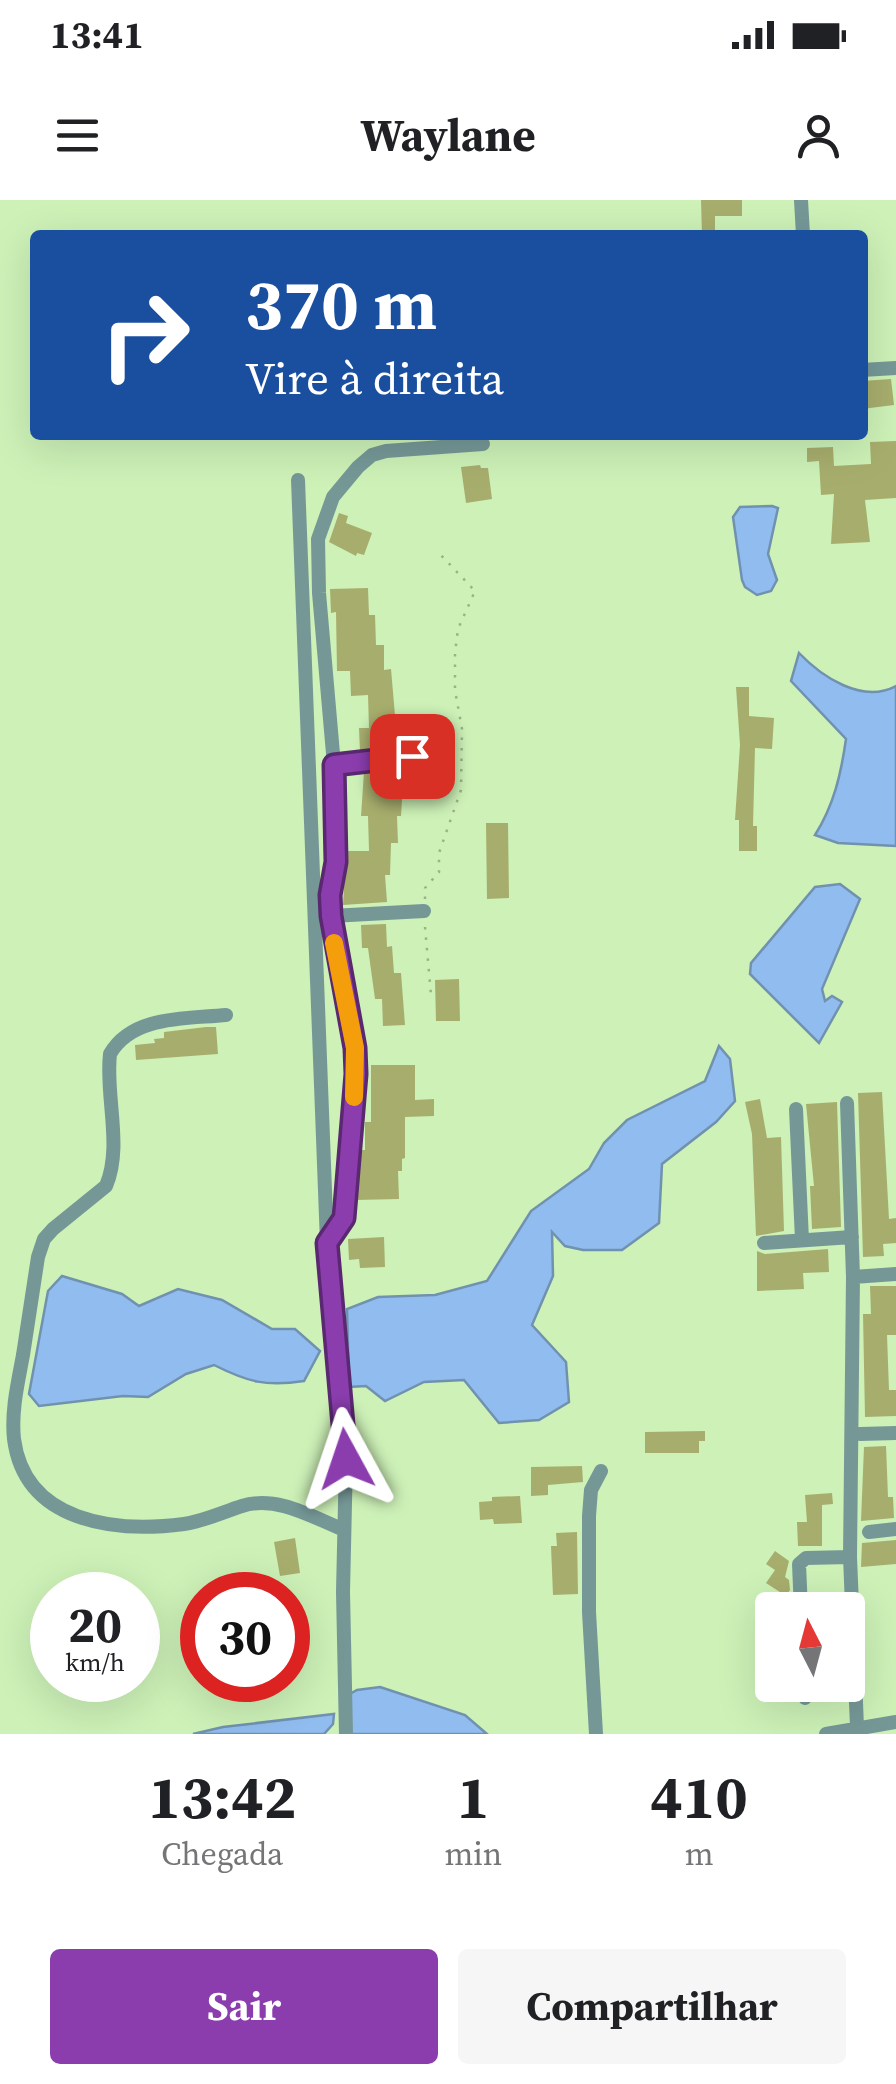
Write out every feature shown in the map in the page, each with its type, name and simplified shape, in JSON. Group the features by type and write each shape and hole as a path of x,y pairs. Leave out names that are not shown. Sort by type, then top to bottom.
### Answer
{"street":[{"path":"801,200 803,230"},
{"path":"868,370 896,368"},
{"path":"327,1243 344,1218 356,1074 353,1034 331,916 336,862 334,765 318,539 333,497 372,455 483,444"},
{"path":"298,480 327,1243 346,1459 346,1734"},
{"path":"334,765 412,756"},
{"path":"331,916 424,911"},
{"path":"226,1015 144,1026 125,1035 110,1054 110,1178 106,1186 44,1238 14,1405 14,1439 20,1464 30,1480 49,1503 66,1515 138,1527 185,1524 268,1502 344,1530"},
{"path":"846,1103 853,1277 850,1558 857,1727"},
{"path":"796,1109 802,1240"},
{"path":"764,1243 852,1237"},
{"path":"853,1277 896,1274"},
{"path":"860,1434 896,1432"},
{"path":"596,1734 589,1612 590,1516 591,1490 601,1471"},
{"path":"868,1532 896,1529"},
{"path":"801,1592 800,1564 806,1558 850,1558"},
{"path":"826,1734 896,1722"}],"path":[{"path":"431,995 425,888 439,872 439,853 460,790 462,728 455,690 455,654 458,629 475,591 438,552"}],"water":[{"path":"740,507 778,508 768,554 777,580 771,591 757,595 742,580 733,517"},
{"path":"799,653 831,679 856,690 883,691 896,686 896,846 838,843 815,835 836,789 846,739 791,681"},
{"path":"840,884 860,899 822,989 825,1001 832,996 842,1002 819,1043 750,974 751,963 815,887"},
{"path":"719,1046 730,1059 735,1101 716,1122 662,1164 659,1223 622,1250 565,1246 552,1232 553,1276 532,1325 566,1362 569,1402 539,1420 499,1423 464,1380 424,1382 385,1401 366,1386 349,1387 347,1309 378,1297 435,1295 487,1281 531,1211 589,1169 604,1143 627,1120 705,1081"},
{"path":"62,1276 122,1294 139,1306 178,1289 222,1300 272,1329 295,1329 320,1351 304,1381 258,1382 214,1365 186,1374 148,1397 123,1396 39,1406 29,1394 48,1291"},
{"path":"380,1687 465,1715 487,1734 350,1734 348,1695"},
{"path":"334,1714 333,1724 324,1734 193,1734 223,1727"}],"building":[{"path":"701,200 742,200 742,216 715,216 715,230 702,230"},
{"path":"891,379 894,405 868,408 868,381"},
{"path":"896,441 896,498 865,500 870,542 831,544 834,494 821,495 819,461 807,462 807,448 833,447 834,466 871,464 870,442"},
{"path":"461,467 488,468 492,499 466,503"},
{"path":"339,513 348,516 346,523 372,533 364,555 356,556 329,542"},
{"path":"368,588 369,615 375,615 376,645 384,645 384,670 391,669 396,727 427,724 428,734 402,737 402,746 360,751 359,728 369,728 368,695 351,696 350,671 337,671 336,612 331,613 330,589"},
{"path":"736,687 749,687 749,716 774,718 772,749 755,748 753,826 757,826 757,851 739,851 739,820 735,820 740,745"},
{"path":"404,768 401,816 397,816 398,843 391,843 390,875 385,875 387,902 343,905 346,851 369,851 368,816 361,816 364,772"},
{"path":"486,823 508,823 509,898 487,899"},
{"path":"386,924 394,973 401,973 405,1025 383,1026 382,999 375,999 368,948 362,948 361,925"},
{"path":"459,979 460,1021 436,1021 435,980"},
{"path":"216,1027 218,1054 136,1060 135,1045 155,1043 154,1039 164,1038 164,1032"},
{"path":"371,1065 415,1065 415,1100 434,1099 434,1116 405,1117 405,1158 402,1171 398,1171 399,1199 356,1200 360,1150 365,1150 365,1122 371,1122"},
{"path":"882,1092 889,1219 896,1218 896,1243 883,1244 884,1256 863,1257 858,1093"},
{"path":"760,1099 767,1138 781,1137 784,1231 756,1236 752,1134 745,1102"},
{"path":"837,1102 841,1227 812,1229 810,1186 814,1186 806,1104"},
{"path":"384,1237 385,1267 360,1268 359,1259 349,1260 348,1239"},
{"path":"828,1249 829,1272 803,1273 804,1289 757,1291 757,1251 765,1254"},
{"path":"870,1286 896,1286 896,1335 887,1335 889,1390 896,1390 896,1416 865,1417 863,1314 871,1314"},
{"path":"705,1431 705,1441 699,1441 699,1453 645,1453 645,1432"},
{"path":"886,1446 888,1497 893,1497 894,1518 861,1521 864,1447"},
{"path":"582,1466 583,1482 548,1485 548,1495 531,1496 531,1467"},
{"path":"832,1493 833,1504 822,1505 822,1546 798,1546 797,1522 807,1522 805,1495"},
{"path":"520,1496 522,1523 480,1520 479,1502 492,1501 492,1497"},
{"path":"577,1532 578,1594 553,1595 551,1546 557,1546 556,1533"},
{"path":"295,1538 300,1572 279,1572 274,1542"},
{"path":"896,1540 896,1564 861,1567 862,1543"},
{"path":"775,1551 789,1561 785,1577 789,1580 789,1592 780,1592 766,1583 775,1570 766,1564"}],"slow traffic":[{"path":"334,943 355,1048 354,1097"}],"route":[{"path":"346,1459 327,1243 344,1218 356,1074 351,1021 331,916 336,862 334,765 412,756"}]}
